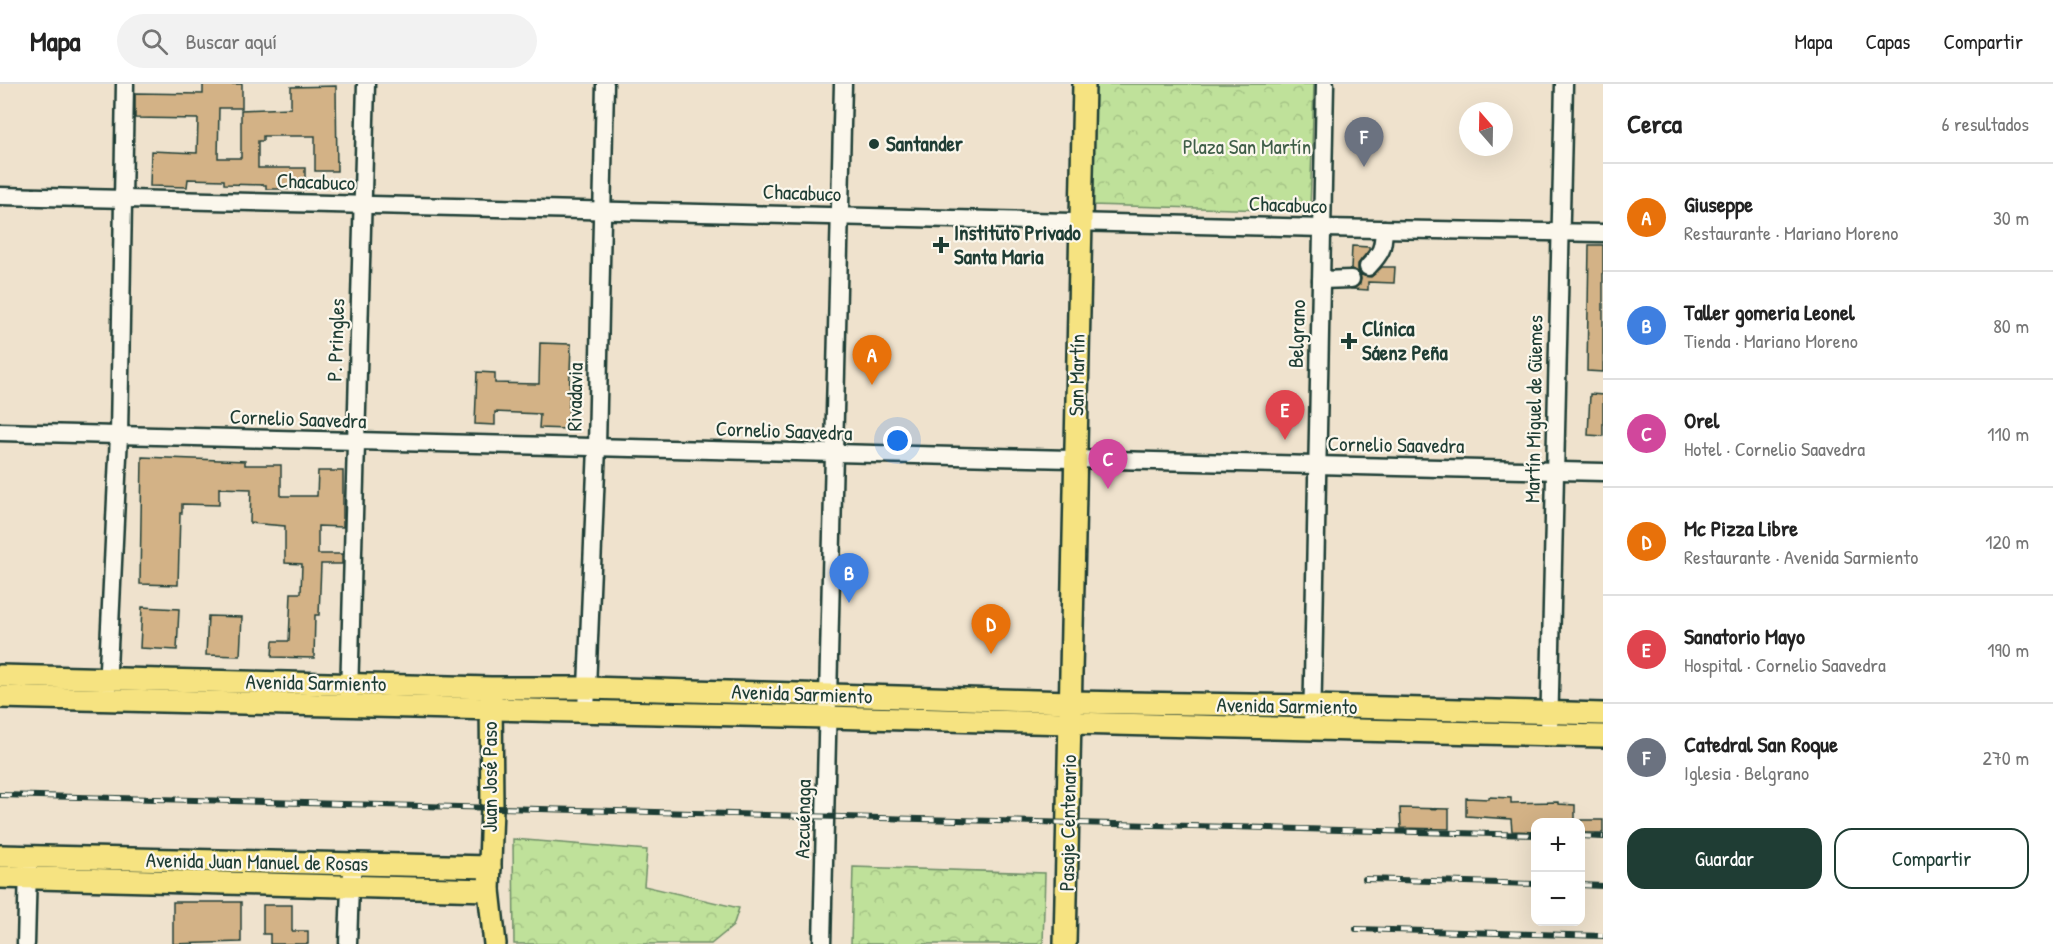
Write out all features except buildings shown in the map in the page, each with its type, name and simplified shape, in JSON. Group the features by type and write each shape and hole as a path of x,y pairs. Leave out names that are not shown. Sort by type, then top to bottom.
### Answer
{"main road":[{"name":"San Martín","path":"1071,713 1084,84"},
{"name":"Avenida Sarmiento","path":"0,676 107,689 348,706 490,710 827,717 1313,706 1603,714"},
{"name":"Avenida Sarmiento","path":"0,697 107,689 350,684 587,688 827,695 1312,729 1603,736"},
{"name":"Juan José Paso","path":"490,867 491,688"},
{"name":"Pasaje Centenario","path":"1065,944 1071,713"},
{"name":"Avenida Juan Manuel de Rosas","path":"0,856 28,867 350,886 489,890"},
{"name":"Avenida Juan Manuel de Rosas","path":"0,877 28,867 354,865 490,867"},
{"path":"490,867 489,890 495,944"},
{"path":"482,944 481,917 489,890"}],"street":[{"path":"107,689 119,435 125,84"},
{"name":"P. Pringles","path":"348,706 366,84"},
{"name":"Rivadavia","path":"586,712 597,447 605,84"},
{"name":"Azcuénaga","path":"822,944 843,84"},
{"name":"Belgrano","path":"1312,729 1325,84"},
{"name":"Martín Miguel de Güemes","path":"1549,735 1564,84"},
{"name":"Chacabuco","path":"0,196 1603,233"},
{"path":"1368,267 1381,254 1384,229"},
{"path":"1321,280 1351,279"},
{"name":"Cornelio Saavedra","path":"0,432 833,455 1603,472"},
{"path":"348,944 350,886 354,865"},
{"path":"26,944 28,867"}],"green space":[{"name":"Plaza San Martín","path":"1094,84 1314,84 1310,211 1091,205"},
{"path":"619,696 807,701 807,706 619,700"},
{"path":"513,839 647,850 644,886 739,908 733,926 711,944 514,944"},
{"path":"853,867 1045,873 1043,944 851,944"},
{"path":"371,872 470,875 470,881 371,878"}],"railway":[{"path":"0,795 1531,835"},
{"path":"1585,836 1603,837"},
{"path":"1365,879 1531,884"},
{"path":"1585,885 1603,886"},
{"path":"1356,929 1603,936"}],"place":[{"name":"Santander","path":"874,144"},
{"name":"Catedral San Roque","path":"1364,167"},
{"name":"Instituto Privado Santa Maria","path":"941,245"},
{"name":"Clínica Sáenz Peña","path":"1349,341"},
{"name":"Giuseppe","path":"872,385"},
{"name":"Sanatorio Mayo","path":"1285,440"},
{"name":"Orel","path":"1108,489"},
{"name":"Taller gomeria Leonel","path":"849,603"},
{"name":"Mc Pizza Libre","path":"991,654"}]}
